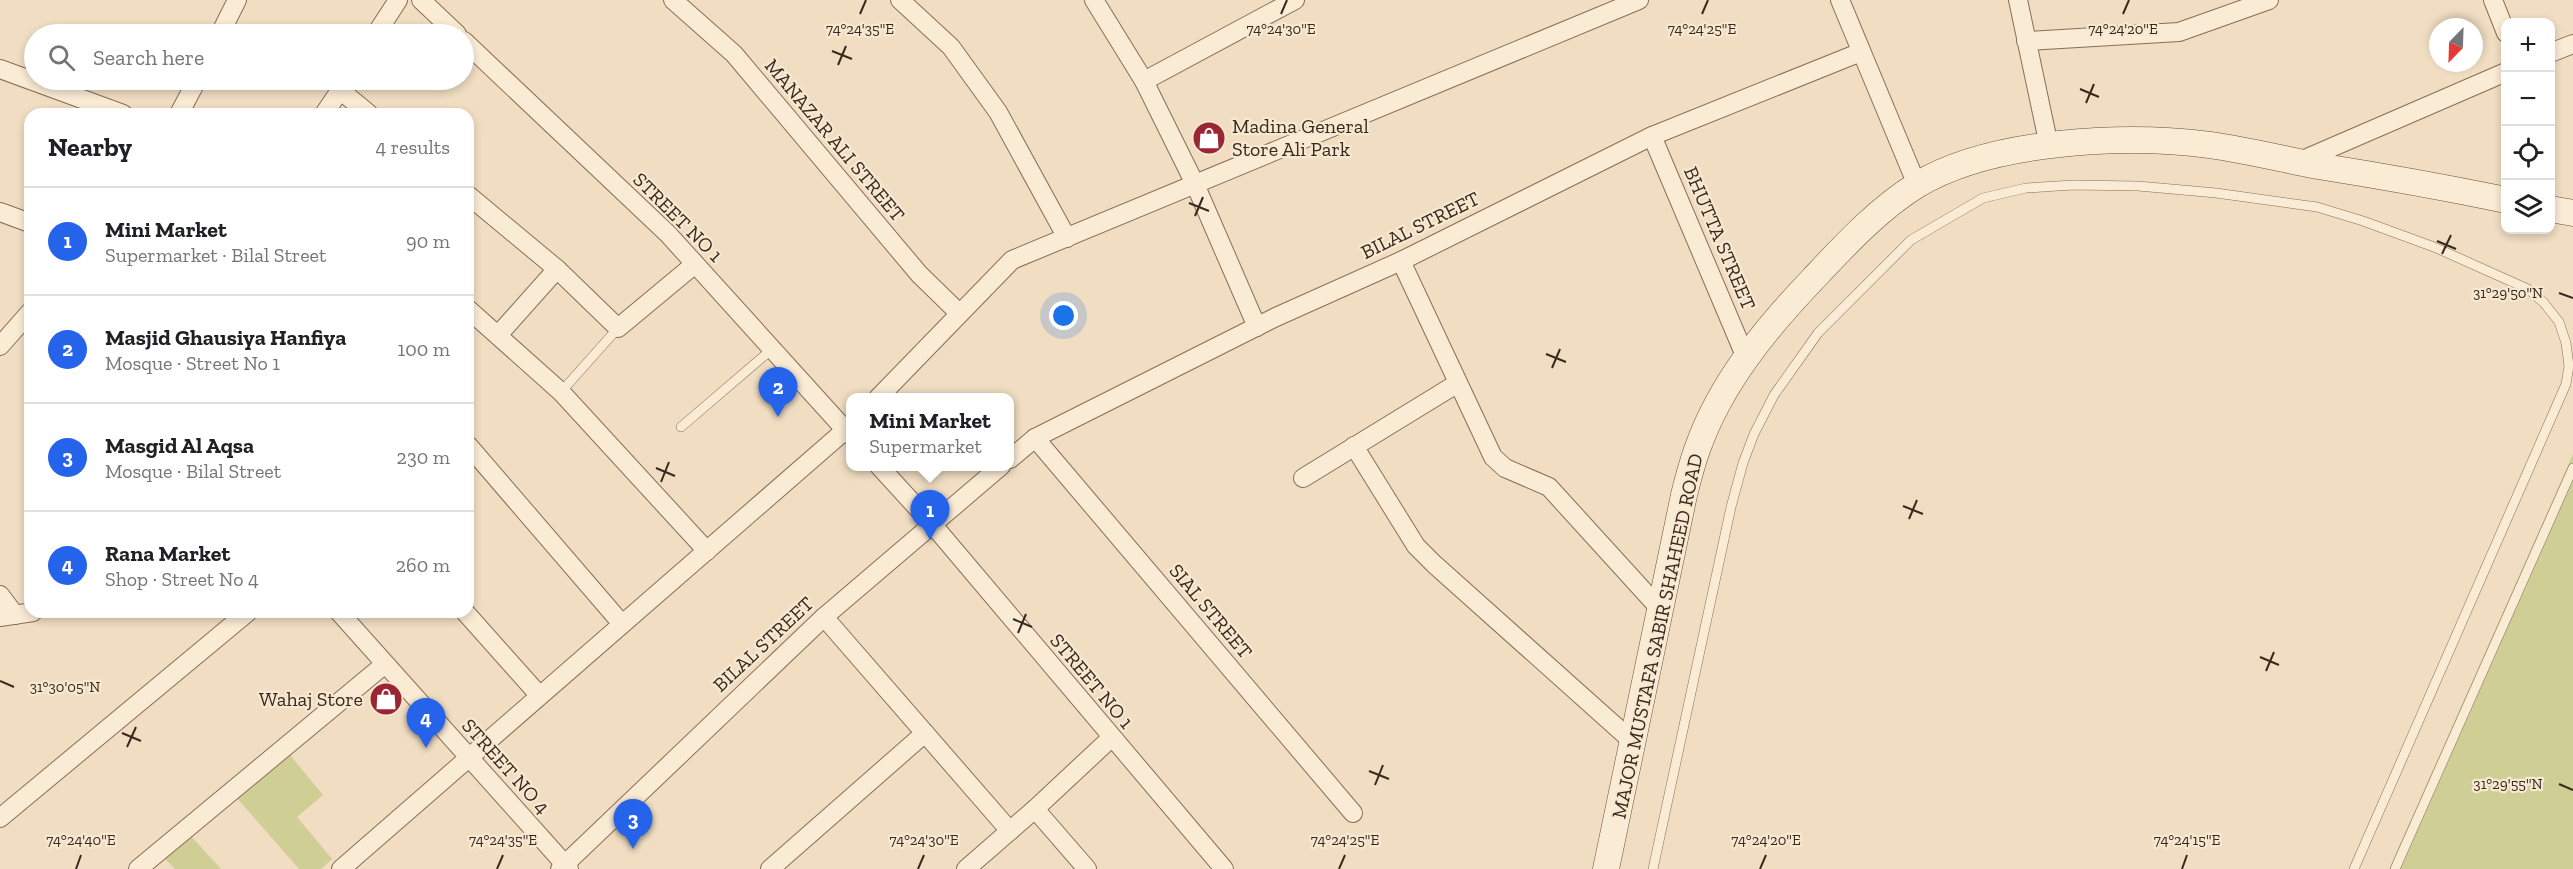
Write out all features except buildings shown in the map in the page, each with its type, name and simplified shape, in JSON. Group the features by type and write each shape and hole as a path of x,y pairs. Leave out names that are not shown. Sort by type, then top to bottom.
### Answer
{"street":[{"path":"225,24 237,0"},
{"path":"382,24 398,0"},
{"path":"421,0 446,24"},
{"name":"MANAZAR ALI STREET","path":"673,0 734,54 919,274 958,313"},
{"path":"900,0 951,47 998,112 1067,238"},
{"path":"1094,0 1144,81 1195,184 1257,327"},
{"path":"1144,81 1296,0"},
{"path":"883,393 1012,260 1639,0"},
{"path":"1840,0 1917,185"},
{"path":"2018,0 2049,146"},
{"path":"2026,40 2180,32 2269,0"},
{"path":"2493,0 2501,22"},
{"path":"2555,51 2573,44"},
{"name":"STREET NO 1","path":"474,50 668,234 846,428"},
{"name":"BILAL STREET","path":"1014,456 1035,438 1257,327 1401,261 1652,136 1861,52"},
{"path":"0,69 24,78"},
{"path":"2298,162 2501,74"},
{"path":"57,90 107,108"},
{"path":"182,108 192,90"},
{"path":"328,108 340,90"},
{"path":"347,90 364,108"},
{"name":"BHUTTA STREET","path":"1652,136 1746,357"},
{"name":"MAJOR MUSTAFA SABIR SHAHEED ROAD","path":"1606,869 1684,495 1698,447 1723,393 1746,357 1836,254 1886,208 1917,185 1958,165 2049,146 2108,141 2158,141 2210,145 2501,199"},
{"path":"474,200 557,269 618,328 695,264"},
{"path":"2555,210 2573,213"},
{"path":"0,212 24,221"},
{"path":"1401,261 1493,458 1505,468 1549,487 1660,609"},
{"path":"499,334 557,269"},
{"path":"474,314 561,392 707,551"},
{"path":"0,346 24,319"},
{"path":"1303,478 1458,383"},
{"path":"341,869 622,624 846,434"},
{"name":"SIAL STREET","path":"1035,438 1353,813"},
{"path":"1354,446 1416,546 1632,741"},
{"path":"474,453 622,624"},
{"name":"STREET NO 1","path":"884,471 933,525 1224,869"},
{"name":"BILAL STREET","path":"565,868 596,833 824,617 995,471"},
{"path":"0,595 8,616 24,613"},
{"path":"824,617 1010,831"},
{"path":"0,818 241,618"},
{"name":"STREET NO 4","path":"344,618 565,868"},
{"path":"470,618 540,695"},
{"path":"138,869 385,664"},
{"path":"770,869 925,733"},
{"path":"966,869 1035,810 1111,738"},
{"path":"1035,810 1087,869"}],"lane":[{"path":"1653,869 1731,507 1743,463 1774,395 1818,333 1911,240 1983,198 2026,188 2073,185 2138,186 2216,193 2317,207 2434,247 2511,281 2528,290 2544,303 2559,322 2566,344 2569,366 2566,384 2354,869"},
{"path":"561,392 618,328"},
{"path":"681,427 772,349"},
{"path":"2395,869 2573,468"}],"green space":[{"path":"2573,454 2573,869 2389,869"},
{"path":"290,755 323,795 297,817 332,859 321,869 299,869 237,798"},
{"path":"189,834 221,869 175,869 164,858"}],"place":[{"name":"Madina General Store Ali Park","path":"1209,138"},
{"name":"Masjid Ghausiya Hanfiya","path":"778,417"},
{"name":"Mini Market","path":"930,540"},
{"name":"Wahaj Store","path":"386,699"},
{"name":"Rana Market","path":"426,748"},
{"name":"Masgid Al Aqsa","path":"633,849"}]}
